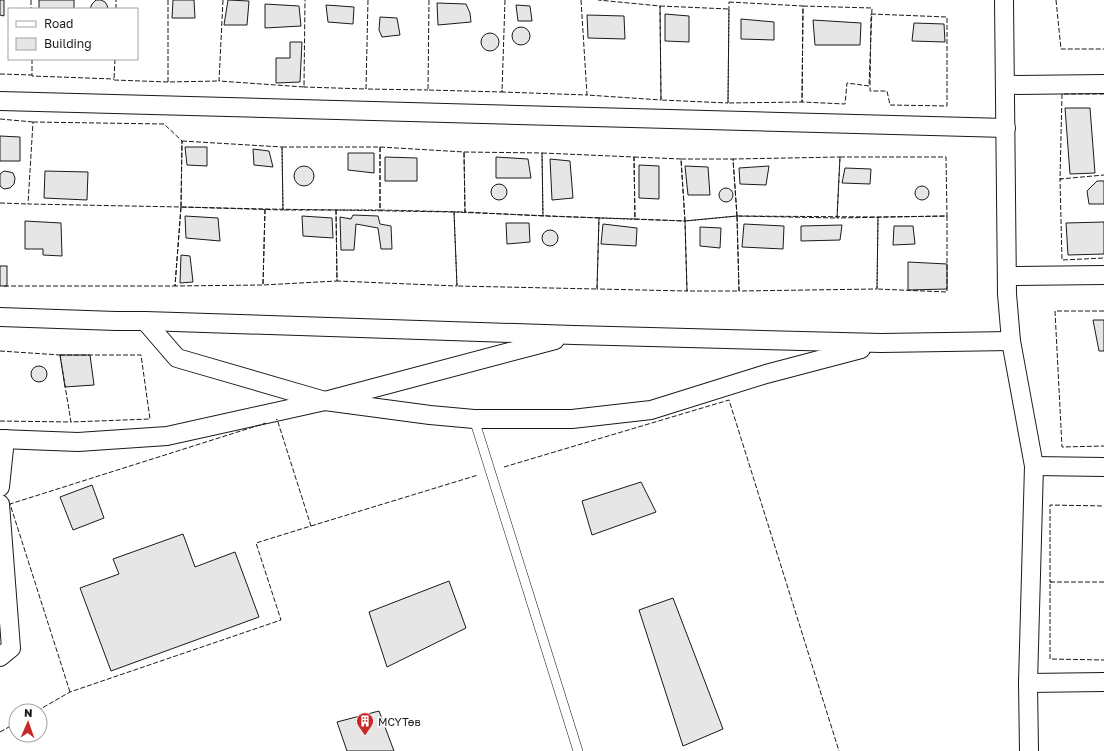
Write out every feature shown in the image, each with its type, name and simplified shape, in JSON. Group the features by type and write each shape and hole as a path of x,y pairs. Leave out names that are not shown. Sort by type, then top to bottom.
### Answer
{"street":[{"path":"1004,0 1007,276 1011,340 1034,466 1028,683 1029,751"},
{"path":"1006,85 1104,84"},
{"path":"0,101 1006,128"},
{"path":"1007,276 1104,275"},
{"path":"0,317 881,343 1011,340"},
{"path":"145,321 177,358 325,401 430,415 474,419 572,419 652,410 766,374 881,343"},
{"path":"0,487 2,439 78,442 167,436 325,401 574,335"},
{"path":"1034,466 1104,467"},
{"path":"0,504 11,648 0,657"},
{"path":"1028,683 1104,682"}],"lane":[{"path":"474,419 578,751"}],"building":[{"path":"0,0 4,0 4,16 0,15"},
{"path":"39,0 74,0 74,8 39,8"},
{"path":"96,0 101,0 105,2 108,8 90,8"},
{"path":"173,0 194,0 195,18 172,18"},
{"path":"228,0 249,1 247,25 224,25"},
{"path":"437,3 466,4 470,13 471,22 438,25"},
{"path":"265,4 299,6 301,26 265,28"},
{"path":"326,5 354,7 353,24 328,22"},
{"path":"516,5 530,6 532,21 518,21"},
{"path":"665,14 689,16 689,42 665,41"},
{"path":"587,15 624,16 625,39 588,38"},
{"path":"380,17 397,18 400,35 382,37 379,30"},
{"path":"741,19 774,22 774,40 741,39"},
{"path":"813,20 861,23 860,45 815,45"},
{"path":"914,23 944,24 945,42 912,41"},
{"path":"521,27 527,30 530,36 527,42 521,45 515,42 512,36 515,30"},
{"path":"490,33 496,36 499,42 496,48 490,51 484,48 481,42 484,36"},
{"path":"290,42 302,42 300,82 276,83 276,58 290,58"},
{"path":"1065,108 1090,108 1095,173 1070,174"},
{"path":"0,136 20,137 20,161 0,161"},
{"path":"185,147 207,147 207,166 187,165"},
{"path":"253,149 269,151 273,167 254,165"},
{"path":"348,153 374,153 374,173 348,170"},
{"path":"385,157 417,158 417,181 385,181"},
{"path":"496,157 528,159 531,178 496,178"},
{"path":"550,159 570,161 573,198 552,200"},
{"path":"639,165 659,166 659,199 639,198"},
{"path":"304,166 311,169 314,176 311,183 304,186 297,183 294,176 297,169"},
{"path":"685,166 708,167 710,195 688,195"},
{"path":"769,166 766,185 740,184 739,168"},
{"path":"845,168 871,169 870,184 842,183"},
{"path":"4,171 13,173 15,178 14,184 10,188 4,189 0,186 0,174"},
{"path":"45,171 88,172 87,200 44,198"},
{"path":"1097,181 1104,181 1104,204 1089,204 1087,191"},
{"path":"499,184 505,186 507,192 505,198 499,200 493,198 491,192 493,186"},
{"path":"919,186 925,186 929,190 929,196 925,200 919,200 915,196 915,190"},
{"path":"723,188 729,188 733,192 733,198 729,202 723,202 719,198 719,192"},
{"path":"353,215 378,216 380,224 391,226 392,249 381,249 378,228 356,224 354,250 341,250 340,217 351,219"},
{"path":"185,216 218,218 220,241 186,238"},
{"path":"302,216 332,218 333,238 303,236"},
{"path":"25,221 61,223 62,256 43,255 43,249 25,249"},
{"path":"1104,222 1104,254 1068,255 1066,223"},
{"path":"506,223 529,223 530,242 507,244"},
{"path":"603,224 637,228 636,246 601,244"},
{"path":"744,224 784,226 783,249 742,247"},
{"path":"842,225 840,240 801,241 801,226"},
{"path":"894,226 913,226 915,244 893,245"},
{"path":"700,227 721,228 720,248 700,246"},
{"path":"550,230 557,235 558,238 553,245 550,246 543,241 542,238 547,231"},
{"path":"181,255 190,256 193,282 180,283"},
{"path":"908,262 947,264 947,289 908,290"},
{"path":"0,266 7,266 7,286 0,286"},
{"path":"1093,320 1104,320 1104,351 1099,351"},
{"path":"60,355 90,355 94,385 65,387"},
{"path":"36,366 42,366 47,371 45,380 42,382 36,382 31,377 31,371"},
{"path":"641,482 656,512 592,535 582,501"},
{"path":"92,485 104,518 73,530 60,497"},
{"path":"183,534 195,567 235,552 259,617 111,671 80,588 119,574 113,559"},
{"path":"449,581 466,628 387,667 369,612"},
{"path":"673,598 723,729 683,746 639,610"},
{"name":"МСҮТөв","path":"379,711 394,751 347,751 337,722"}],"fence":[{"path":"31,0 31,8"},
{"path":"116,0 116,8"},
{"path":"168,0 168,82 219,80"},
{"path":"223,0 219,81 304,87 305,0"},
{"path":"368,0 366,89 428,90"},
{"path":"429,0 428,90 502,92 502,90"},
{"path":"505,0 502,92 587,94"},
{"path":"581,0 587,95 661,100 660,6 598,0"},
{"path":"1056,0 1061,49 1104,49"},
{"path":"729,2 803,6 802,102 728,103 729,2"},
{"path":"660,6 729,9 728,103 661,100 660,6"},
{"path":"803,6 872,8 869,86 847,83 845,104 802,102 803,6"},
{"path":"871,14 947,17 947,106 890,105 887,91 870,91 871,14"},
{"path":"32,60 32,76 114,79"},
{"path":"115,60 114,80 168,82"},
{"path":"0,74 32,75"},
{"path":"304,86 366,88"},
{"path":"1104,94 1062,94 1060,179 1104,175"},
{"path":"0,119 33,122"},
{"path":"33,122 164,124 182,141 181,207 28,204 33,122"},
{"path":"182,141 282,147 283,210 181,207 182,141"},
{"path":"282,147 380,147 380,210 283,210 282,147"},
{"path":"380,147 464,152 465,212 380,210 380,147"},
{"path":"464,152 542,153 543,216 465,212 464,152"},
{"path":"542,153 634,157 635,219 543,216 542,153"},
{"path":"634,157 681,159 685,221 635,219 634,157"},
{"path":"840,157 946,157 947,216 837,218 840,157"},
{"path":"840,157 837,218 737,216 733,159 840,157"},
{"path":"681,159 733,159 737,216 685,221 681,159"},
{"path":"1062,179 1060,179 1062,260 1104,258"},
{"path":"0,203 28,204"},
{"path":"4,286 175,286 180,207"},
{"path":"181,207 265,209 263,285 175,286 181,207"},
{"path":"265,209 336,210 337,281 263,285 265,209"},
{"path":"336,210 454,212 457,286 337,281 336,210"},
{"path":"454,212 599,218 597,289 457,286 454,212"},
{"path":"737,216 878,217 877,289 739,291 737,216"},
{"path":"737,216 739,291 687,291 685,221 737,216"},
{"path":"947,216 947,292 877,289 878,217 947,216"},
{"path":"599,218 685,221 687,291 597,289 599,218"},
{"path":"1104,311 1055,311 1062,447 1104,446"},
{"path":"0,351 60,355 60,357"},
{"path":"60,355 141,355 150,419 71,422 60,355"},
{"path":"504,467 729,400 839,751"},
{"path":"48,705 70,692 281,620 256,543 311,526 277,419 276,420"},
{"path":"0,421 71,422"},
{"path":"70,692 10,504 266,423"},
{"path":"311,526 478,475"},
{"path":"1052,582 1050,582 1050,505 1104,506"},
{"path":"1104,582 1050,582 1050,659 1104,660"},
{"path":"0,732 8,728"}],"place":[{"name":"МСҮТөв","path":"365,736"}]}
